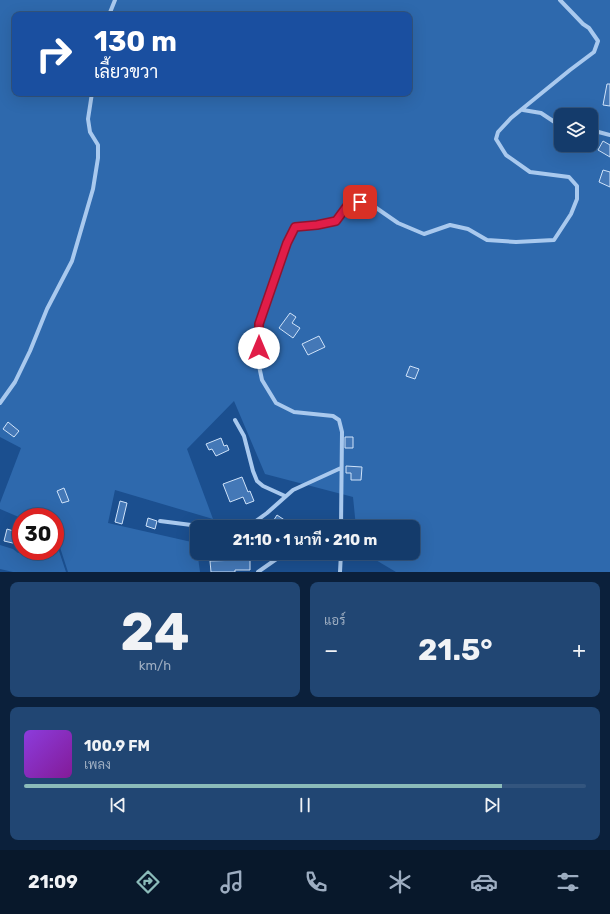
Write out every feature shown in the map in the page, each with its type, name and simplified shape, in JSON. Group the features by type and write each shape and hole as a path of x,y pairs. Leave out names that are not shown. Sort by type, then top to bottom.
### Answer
{"street":[{"path":"109,12 115,0"},
{"path":"341,520 342,432 339,420 333,416 294,412 276,403 262,380 258,361 259,324 287,243 295,227 317,225 336,221 347,206 360,202 372,205 398,223 424,234 450,224 468,229 487,240 516,242 554,240 570,214 577,199 577,186 569,177 530,172 506,155 496,139 498,132 511,118 523,110 551,85 594,52 598,41 589,28 560,0"},
{"path":"0,403 15,382 48,309 72,261 93,190 98,158 98,145 90,132 88,119 92,96"},
{"path":"523,110 541,113 554,122"},
{"path":"598,132 610,135"},
{"path":"235,420 244,436 257,481 263,486 284,496"},
{"path":"258,520 292,490 341,468"},
{"path":"160,521 190,525"},
{"path":"258,572 275,560"},
{"path":"340,572 341,560"}],"shaded area":[{"path":"0,0 610,0 610,572 396,572 376,560 420,560 420,520 355,520 353,497 265,474 234,401 187,449 213,519 115,490 108,523 190,542 190,560 198,560 200,572 68,572 64,560 64,508 12,508 12,514 0,509 0,503 21,448 0,437"},
{"path":"0,545 12,549 12,560 62,560 66,572 13,572 0,569"}],"building":[{"path":"607,84 610,84 610,106 603,105"},
{"path":"603,141 610,145 610,157 598,150"},
{"path":"603,170 610,172 610,187 599,182"},
{"path":"290,313 296,317 292,323 300,328 293,338 279,328"},
{"path":"319,336 325,347 308,355 302,344"},
{"path":"410,366 419,369 415,379 406,376"},
{"path":"8,422 19,431 14,437 3,429"},
{"path":"345,437 353,437 353,448 345,448"},
{"path":"221,438 224,446 227,445 229,450 216,456 212,449 209,450 206,444"},
{"path":"346,466 362,467 361,480 351,480 351,473 346,473"},
{"path":"242,477 248,492 250,491 254,501 246,504 243,497 230,502 223,484"},
{"path":"64,488 69,501 62,503 57,491"},
{"path":"120,501 127,503 122,524 115,522"},
{"path":"277,515 284,520 274,520"},
{"path":"148,518 157,521 155,529 146,526"},
{"path":"7,529 12,531 12,543 4,541"},
{"path":"250,560 250,570 235,570 235,572 211,572 210,561"}],"route":[{"path":"259,348 259,324 287,243 295,227 317,225 336,221 347,206 360,202"}]}
